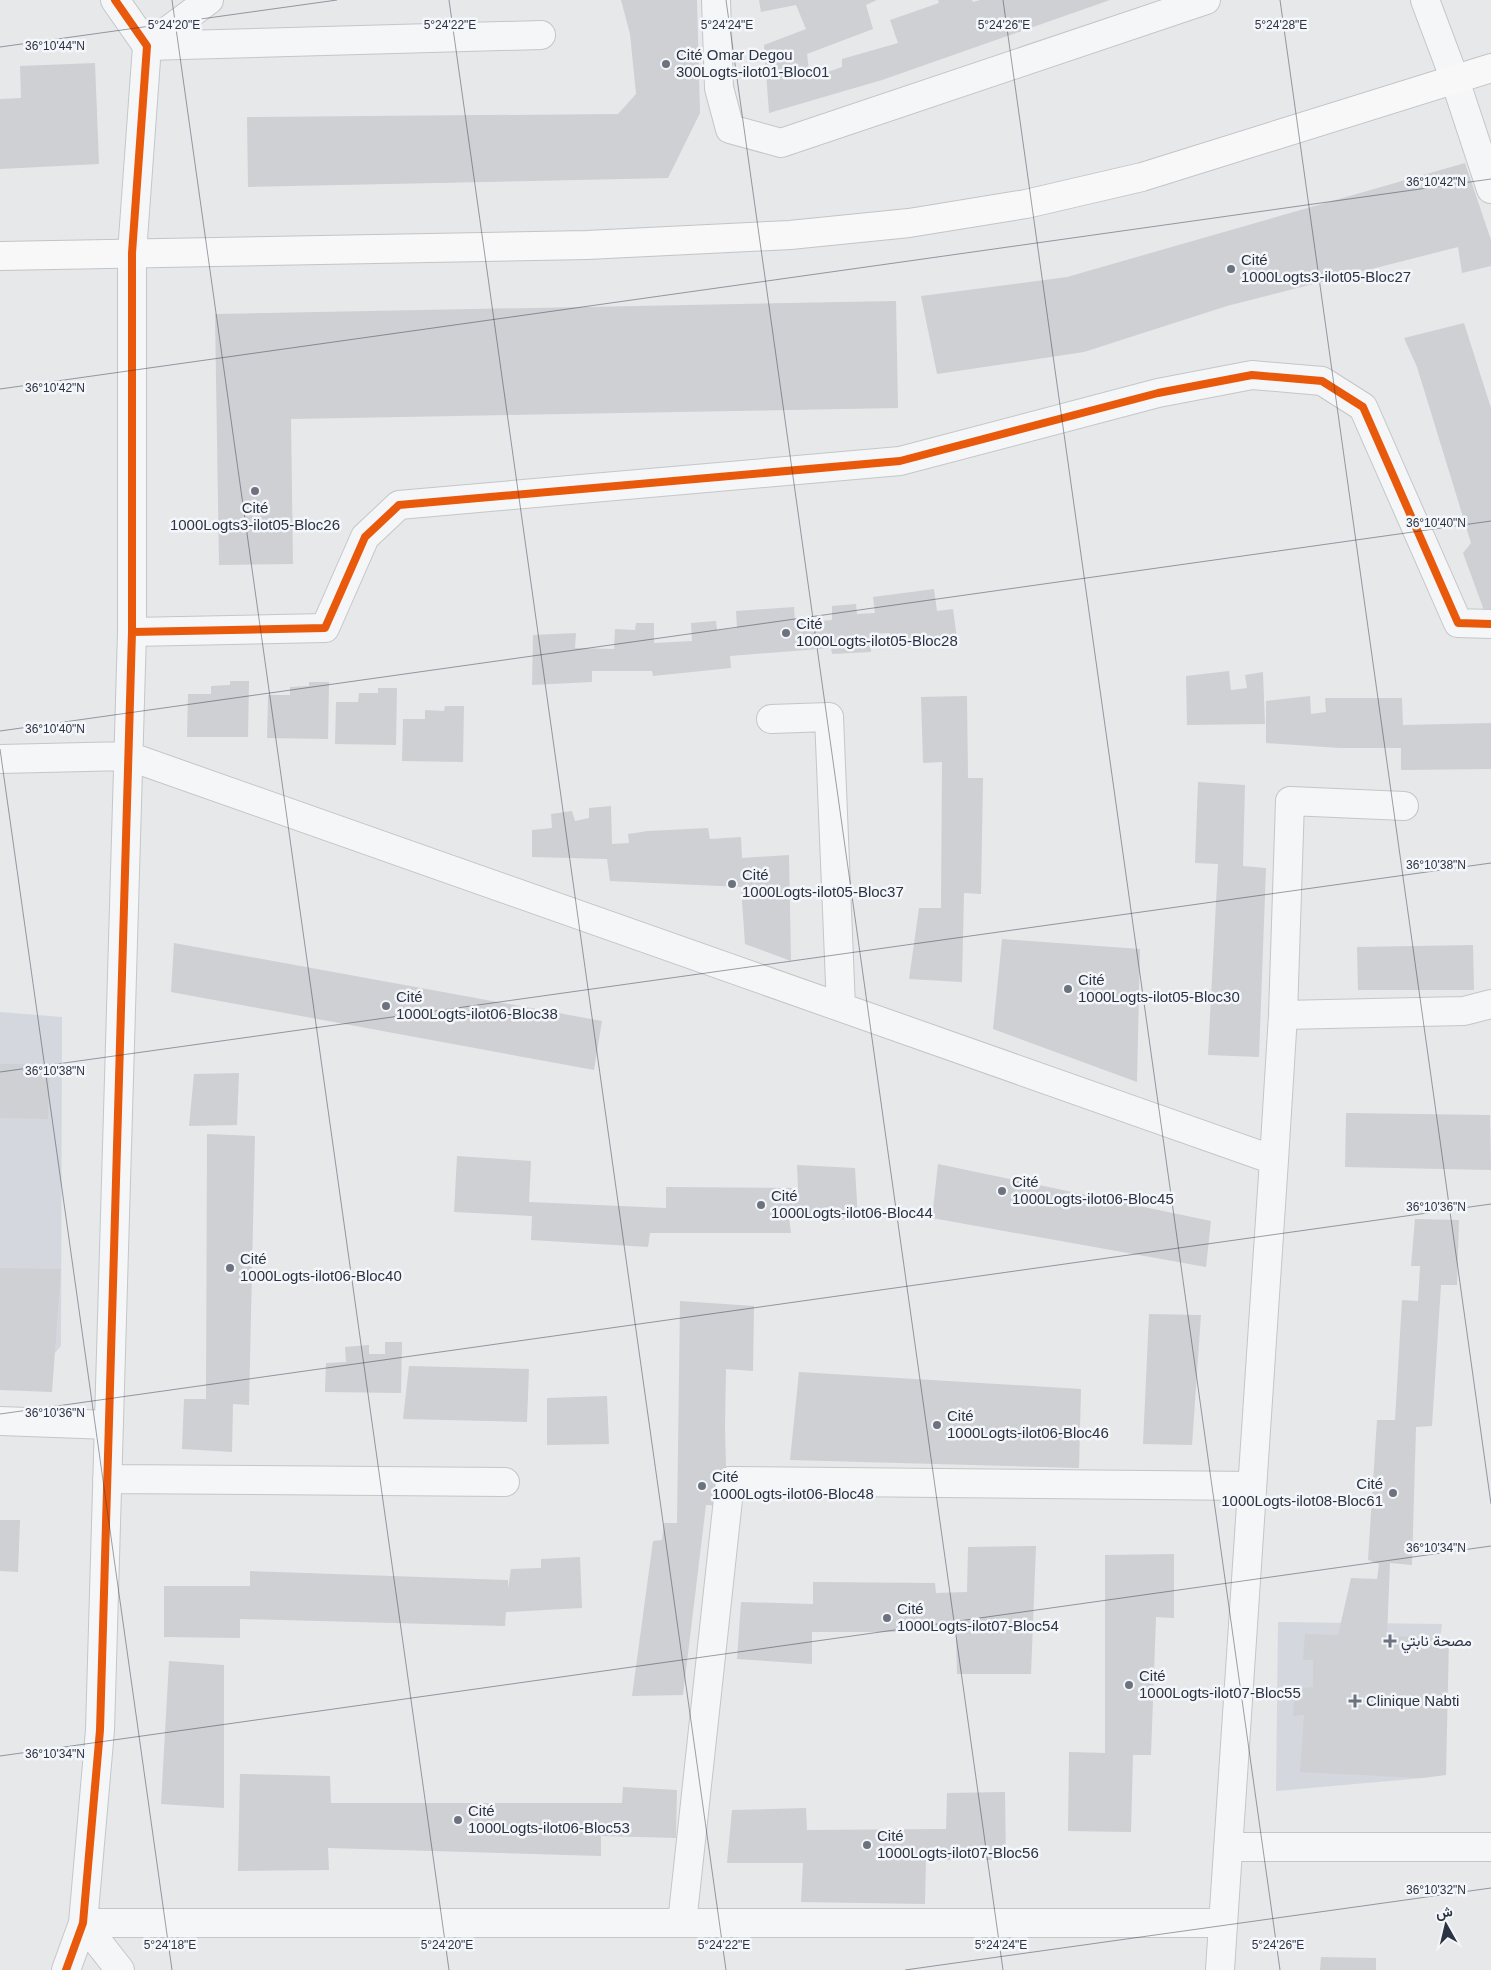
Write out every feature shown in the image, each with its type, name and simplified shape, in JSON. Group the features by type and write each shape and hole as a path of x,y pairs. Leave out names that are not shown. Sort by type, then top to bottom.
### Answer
{"main road":[{"path":"0,256 587,245 790,235 909,223 1026,204 1142,176 1491,68"}],"street":[{"path":"66,1970 83,1924 100,1730 132,632 132,253 146,46 115,0"},
{"path":"146,46 209,0"},
{"path":"716,0 719,88 730,128 781,143 1206,0"},
{"path":"1425,0 1456,80 1491,189"},
{"path":"146,46 541,35"},
{"path":"132,632 324,628 365,537 399,505 900,461 1158,393 1252,375 1322,381 1364,407 1458,623 1491,624"},
{"path":"771,719 829,717 841,1007"},
{"path":"0,759 128,756 1274,1160"},
{"path":"1220,1970 1283,1015 1290,801 1404,806"},
{"path":"1283,1015 1464,1010 1491,1004"},
{"path":"0,1421 108,1425"},
{"path":"107,1479 505,1482"},
{"path":"682,1923 730,1481 1252,1486"},
{"path":"1228,1847 1491,1847"},
{"path":"83,1924 1223,1922"},
{"path":"83,1924 120,1970"}],"shaded area":[{"path":"0,1012 62,1017 61,1346 29,1383 0,1380"},
{"name":"Clinique Nabti","path":"1278,1622 1442,1624 1423,1778 1276,1791"}],"building":[{"name":"Cité Omar Degou 300Logts-ilot01-Bloc01","path":"621,0 697,0 700,113 668,178 248,187 247,117 618,114 636,94 630,34"},
{"path":"759,0 877,0 866,5 873,29 807,54 810,78 842,67 842,59 898,43 890,20 939,3 938,0 972,0 973,2 980,0 1110,0 882,80 769,113 764,45 806,29 796,5 761,12"},
{"path":"95,63 99,164 0,169 0,99 21,98 20,66"},
{"name":"Cité 1000Logts3-ilot05-Bloc27","path":"1465,163 1491,240 1491,266 1462,273 1458,247 1227,306 1084,352 937,374 921,296 1067,277"},
{"name":"Cité 1000Logts3-ilot05-Bloc26","path":"896,301 898,408 291,419 293,564 219,565 215,314"},
{"path":"1464,323 1491,408 1491,624 1489,624 1463,553 1471,543 1417,367 1404,338"},
{"name":"Cité 1000Logts-ilot05-Bloc28","path":"934,589 937,611 953,609 957,639 891,643 890,633 870,634 871,652 832,654 831,648 730,656 731,668 653,676 652,671 592,671 592,682 532,685 533,635 576,633 575,648 614,649 615,629 635,630 636,623 654,623 654,643 692,641 691,623 716,621 717,630 737,628 736,611 794,607 795,623 832,620 832,606 856,604 857,614 875,613 873,597"},
{"path":"1229,671 1231,690 1247,688 1245,675 1263,672 1265,724 1187,725 1186,676"},
{"path":"230,681 249,681 248,737 187,737 188,694 211,694 211,686 230,685"},
{"path":"309,682 329,682 328,739 267,738 268,695 290,695 290,687 309,686"},
{"path":"378,688 397,688 396,745 335,744 336,702 358,702 359,693 378,693"},
{"path":"967,696 968,778 983,778 981,894 964,893 962,982 909,979 919,908 941,908 942,762 923,763 921,697"},
{"path":"1310,696 1311,714 1326,712 1325,698 1402,698 1403,725 1491,723 1491,769 1401,770 1401,748 1340,748 1266,743 1266,701"},
{"path":"445,706 464,706 463,762 402,761 403,719 425,719 425,710 444,711"},
{"path":"1198,782 1245,785 1243,866 1266,868 1259,1057 1208,1055 1218,864 1195,863"},
{"name":"Cité 1000Logts-ilot05-Bloc37","path":"611,806 612,844 629,843 628,834 708,828 710,839 741,837 742,858 789,855 791,961 745,944 741,887 610,881 607,859 532,857 532,830 552,828 551,814 572,811 575,821 589,818 589,808"},
{"name":"Cité 1000Logts-ilot05-Bloc30","path":"1002,939 1140,949 1137,1082 993,1029"},
{"name":"Cité 1000Logts-ilot06-Bloc38","path":"174,943 602,1021 594,1070 171,992"},
{"path":"1473,945 1474,990 1358,990 1357,947"},
{"path":"0,1064 50,1064 48,1119 0,1118"},
{"path":"239,1073 237,1125 189,1126 194,1074"},
{"path":"1346,1113 1490,1115 1491,1170 1345,1167"},
{"name":"Cité 1000Logts-ilot06-Bloc40","path":"207,1134 255,1136 249,1405 233,1404 232,1452 182,1449 184,1399 206,1399"},
{"name":"Cité 1000Logts-ilot06-Bloc44","path":"457,1156 531,1161 529,1202 666,1208 666,1187 798,1188 797,1165 855,1168 858,1220 789,1218 791,1233 650,1233 648,1247 531,1240 532,1216 454,1212"},
{"name":"Cité 1000Logts-ilot06-Bloc45","path":"938,1164 1211,1221 1206,1267 932,1218"},
{"path":"1415,1219 1459,1220 1457,1285 1441,1285 1432,1426 1416,1427 1412,1565 1390,1563 1387,1636 1449,1638 1446,1775 1423,1778 1300,1772 1304,1715 1293,1716 1295,1689 1313,1687 1313,1660 1303,1660 1305,1634 1338,1635 1351,1578 1377,1579 1379,1564 1368,1560 1377,1420 1395,1420 1402,1300 1418,1301 1420,1266 1411,1266"},
{"path":"0,1268 61,1269 52,1392 0,1390"},
{"name":"Cité 1000Logts-ilot06-Bloc48","path":"680,1301 754,1306 753,1371 726,1369 727,1506 706,1505 683,1695 632,1696 653,1541 662,1540 664,1523 677,1523"},
{"path":"1149,1314 1201,1315 1192,1445 1143,1444"},
{"path":"385,1342 402,1342 401,1393 325,1392 326,1363 346,1362 345,1347 369,1345 369,1354 385,1354"},
{"path":"409,1366 529,1369 527,1422 403,1419"},
{"name":"Cité 1000Logts-ilot06-Bloc46","path":"799,1372 1081,1389 1079,1468 790,1460"},
{"path":"607,1396 609,1444 547,1445 547,1398"},
{"path":"0,1520 20,1520 18,1572 0,1571"},
{"name":"Cité 1000Logts-ilot07-Bloc54","path":"1036,1546 1031,1674 957,1674 956,1632 812,1632 812,1664 737,1659 741,1602 813,1604 813,1582 935,1583 936,1593 967,1592 968,1547"},
{"name":"Cité 1000Logts-ilot07-Bloc55","path":"1174,1554 1174,1618 1156,1617 1151,1755 1133,1755 1131,1832 1068,1831 1069,1752 1105,1753 1105,1555"},
{"path":"580,1557 582,1608 506,1612 505,1626 240,1619 240,1638 164,1637 164,1586 250,1586 250,1571 508,1580 508,1589 511,1569 541,1568 541,1559"},
{"path":"169,1661 224,1665 224,1808 161,1804"},
{"name":"Cité 1000Logts-ilot06-Bloc53","path":"240,1774 330,1776 331,1803 622,1803 623,1787 677,1790 676,1838 601,1836 601,1856 328,1848 329,1870 238,1871"},
{"name":"Cité 1000Logts-ilot07-Bloc56","path":"1005,1792 1006,1860 926,1860 925,1904 801,1902 803,1863 727,1863 732,1810 806,1808 807,1830 946,1829 947,1793"},
{"path":"1321,1957 1376,1958 1376,1970 1320,1970"}],"cycle path":[{"path":"66,1970 83,1923 100,1730 132,632 132,253 147,46 115,0"},
{"path":"132,632 325,628 365,537 399,505 900,461 1158,393 1252,375 1322,381 1363,407 1458,623 1491,624"}],"place":[{"name":"Cité Omar Degou 300Logts-ilot01-Bloc01","path":"666,64"},
{"name":"Cité 1000Logts3-ilot05-Bloc27","path":"1231,269"},
{"name":"Cité 1000Logts3-ilot05-Bloc26","path":"255,491"},
{"name":"Cité 1000Logts-ilot05-Bloc28","path":"786,633"},
{"name":"Cité 1000Logts-ilot05-Bloc37","path":"732,884"},
{"name":"Cité 1000Logts-ilot05-Bloc30","path":"1068,989"},
{"name":"Cité 1000Logts-ilot06-Bloc38","path":"386,1006"},
{"name":"Cité 1000Logts-ilot06-Bloc45","path":"1002,1191"},
{"name":"Cité 1000Logts-ilot06-Bloc44","path":"761,1205"},
{"name":"Cité 1000Logts-ilot06-Bloc40","path":"230,1268"},
{"name":"Cité 1000Logts-ilot06-Bloc46","path":"937,1425"},
{"name":"Cité 1000Logts-ilot06-Bloc48","path":"702,1486"},
{"name":"Cité 1000Logts-ilot08-Bloc61","path":"1393,1493"},
{"name":"Cité 1000Logts-ilot07-Bloc54","path":"887,1618"},
{"name":"مصحة نابتي","path":"1390,1641"},
{"name":"Cité 1000Logts-ilot07-Bloc55","path":"1129,1685"},
{"name":"Clinique Nabti","path":"1355,1701"},
{"name":"Cité 1000Logts-ilot06-Bloc53","path":"458,1820"},
{"name":"Cité 1000Logts-ilot07-Bloc56","path":"867,1845"}]}
